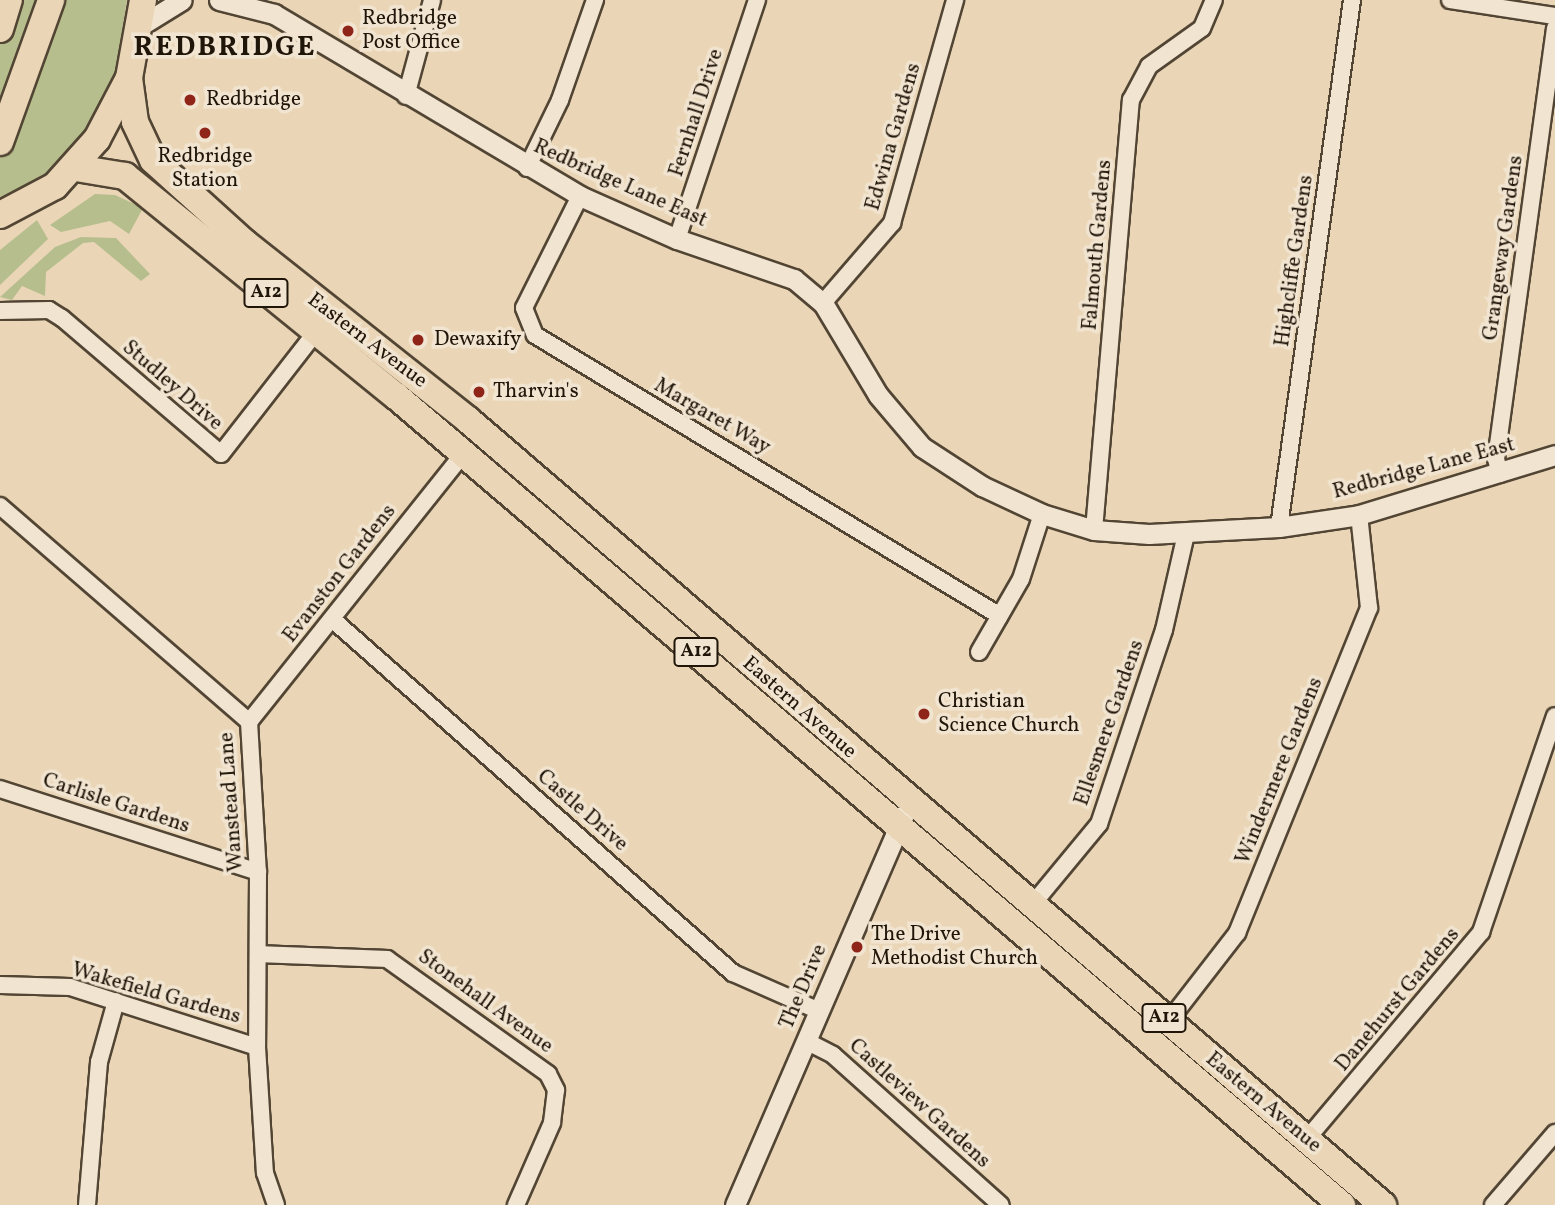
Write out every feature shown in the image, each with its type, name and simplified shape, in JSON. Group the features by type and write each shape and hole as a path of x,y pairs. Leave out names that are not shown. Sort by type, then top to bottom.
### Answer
{"highway":[{"path":"0,29 9,0"},
{"path":"0,142 51,0"},
{"name":"A12","path":"4,217 76,168 129,78 142,13"},
{"name":"Eastern Avenue","path":"129,78 135,122 153,160 245,243 468,420 892,789 1383,1205"},
{"name":"Eastern Avenue","path":"76,168 125,176 317,336 464,453 1342,1205"}],"street":[{"path":"142,13 182,0"},
{"name":"Redbridge Lane East","path":"219,0 278,7 406,96 527,168 580,196 677,239 776,270 822,303 878,395 922,447 982,486 1042,514 1094,530 1186,534 1279,527 1359,515 1555,455"},
{"path":"406,96 432,0"},
{"path":"527,168 561,100 596,0"},
{"name":"Fernhall Drive","path":"677,239 757,0"},
{"name":"Edwina Gardens","path":"822,303 892,223 956,0"},
{"name":"Falmouth Gardens","path":"1094,530 1131,100 1138,78 1194,38 1214,0"},
{"name":"Highcliffe Gardens","path":"1279,527 1352,0"},
{"path":"1450,0 1555,16"},
{"name":"Grangeway Gardens","path":"1500,474 1496,459 1555,28"},
{"name":"Margaret Way","path":"580,196 524,308 535,335 1000,616"},
{"path":"245,243 318,319 317,336"},
{"name":"Studley Drive","path":"0,311 48,310 62,318 221,454 317,336"},
{"name":"Evanston Gardens","path":"249,722 464,453"},
{"name":"Wanstead Lane","path":"0,506 249,722 258,872 257,1047 265,1173 273,1204"},
{"path":"979,652 1021,579 1042,514"},
{"name":"Windermere Gardens","path":"1168,1022 1237,933 1369,608 1359,515"},
{"name":"Ellesmere Gardens","path":"1032,905 1099,824 1164,630 1186,534"},
{"name":"Castle Drive","path":"332,620 733,973 818,1011"},
{"name":"Danehurst Gardens","path":"1306,1140 1481,932 1555,716"},
{"name":"Carlisle Gardens","path":"0,789 258,872"},
{"path":"892,789 904,811 901,828"},
{"name":"The Drive","path":"735,1205 818,1011 901,828"},
{"name":"Stonehall Avenue","path":"258,954 387,958 548,1074 556,1090 552,1123 516,1205"},
{"name":"Wakefield Gardens","path":"0,985 69,988 257,1047"},
{"path":"87,1205 99,1062 116,1001"},
{"name":"Castleview Gardens","path":"806,1041 833,1055 1001,1205"},
{"path":"1493,1205 1555,1133"}],"green space":[{"path":"0,0 127,0 113,87 96,122 46,175 0,197"},
{"path":"95,194 115,195 143,208 129,234 110,221 61,232 50,225"},
{"path":"37,220 48,239 0,285 0,250"},
{"path":"81,237 116,238 150,274 141,281 94,242 83,243 46,272 45,296 22,286 12,300 0,297 55,247"},
{"path":"511,465 898,806 900,811 503,474"}],"place":[{"name":"Redbridge Post Office","path":"348,31"},
{"name":"Redbridge","path":"190,100"},
{"name":"Redbridge Station","path":"205,133"},
{"name":"Dewaxify","path":"418,340"},
{"name":"Tharvin's","path":"479,392"},
{"name":"Christian Science Church","path":"924,714"},
{"name":"The Drive Methodist Church","path":"857,947"}],"district":[{"name":"REDBRIDGE","path":"225,48"}]}
